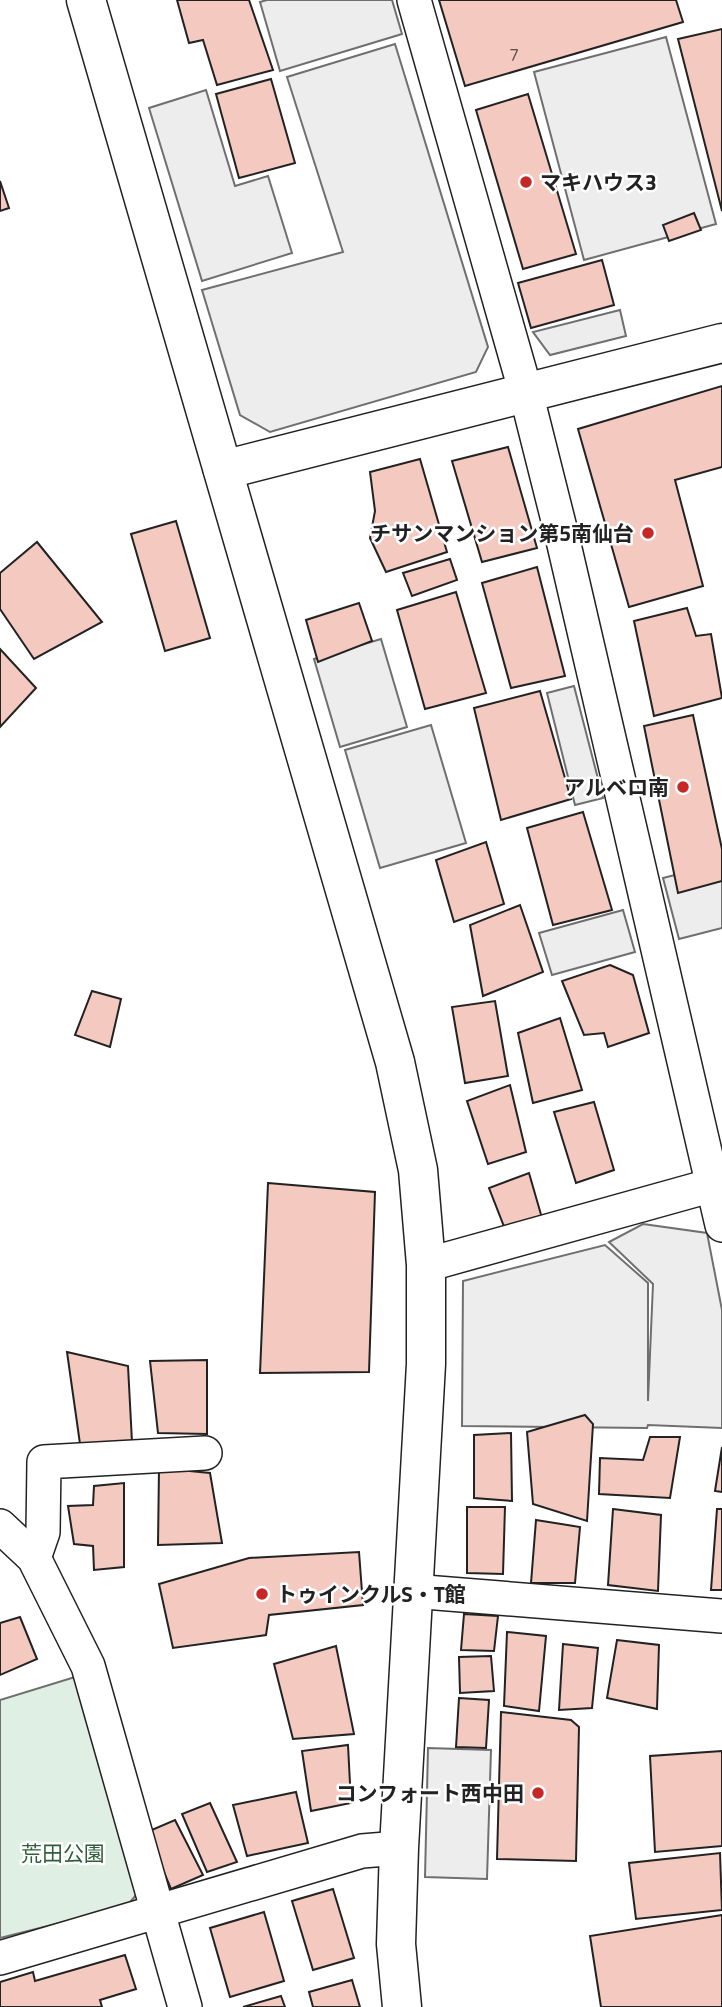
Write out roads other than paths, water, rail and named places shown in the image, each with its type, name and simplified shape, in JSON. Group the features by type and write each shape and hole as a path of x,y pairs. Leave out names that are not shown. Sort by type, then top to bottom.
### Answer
{"street":[{"path":"86,0 395,1062 418,1170 426,1265 426,1364 398,1848 396,1944 402,2007"},
{"path":"414,0 526,393 562,536 722,1225"},
{"path":"223,470 722,343"},
{"path":"426,1265 713,1185"},
{"path":"34,1558 43,1532 44,1462 205,1453"},
{"path":"0,1526 34,1558 88,1666 185,2007"},
{"path":"412,1591 722,1616"},
{"path":"0,1958 362,1851 398,1848"}],"place":[{"name":"マキハウス3","path":"526,182"},
{"name":"チサンマンション第5南仙台","path":"648,533"},
{"name":"アルベロ南","path":"683,787"},
{"name":"トゥインクルS・T館","path":"262,1594"},
{"name":"コンフォート西中田","path":"538,1793"}],"park label":[{"name":"荒田公園","path":"63,1853"}]}
